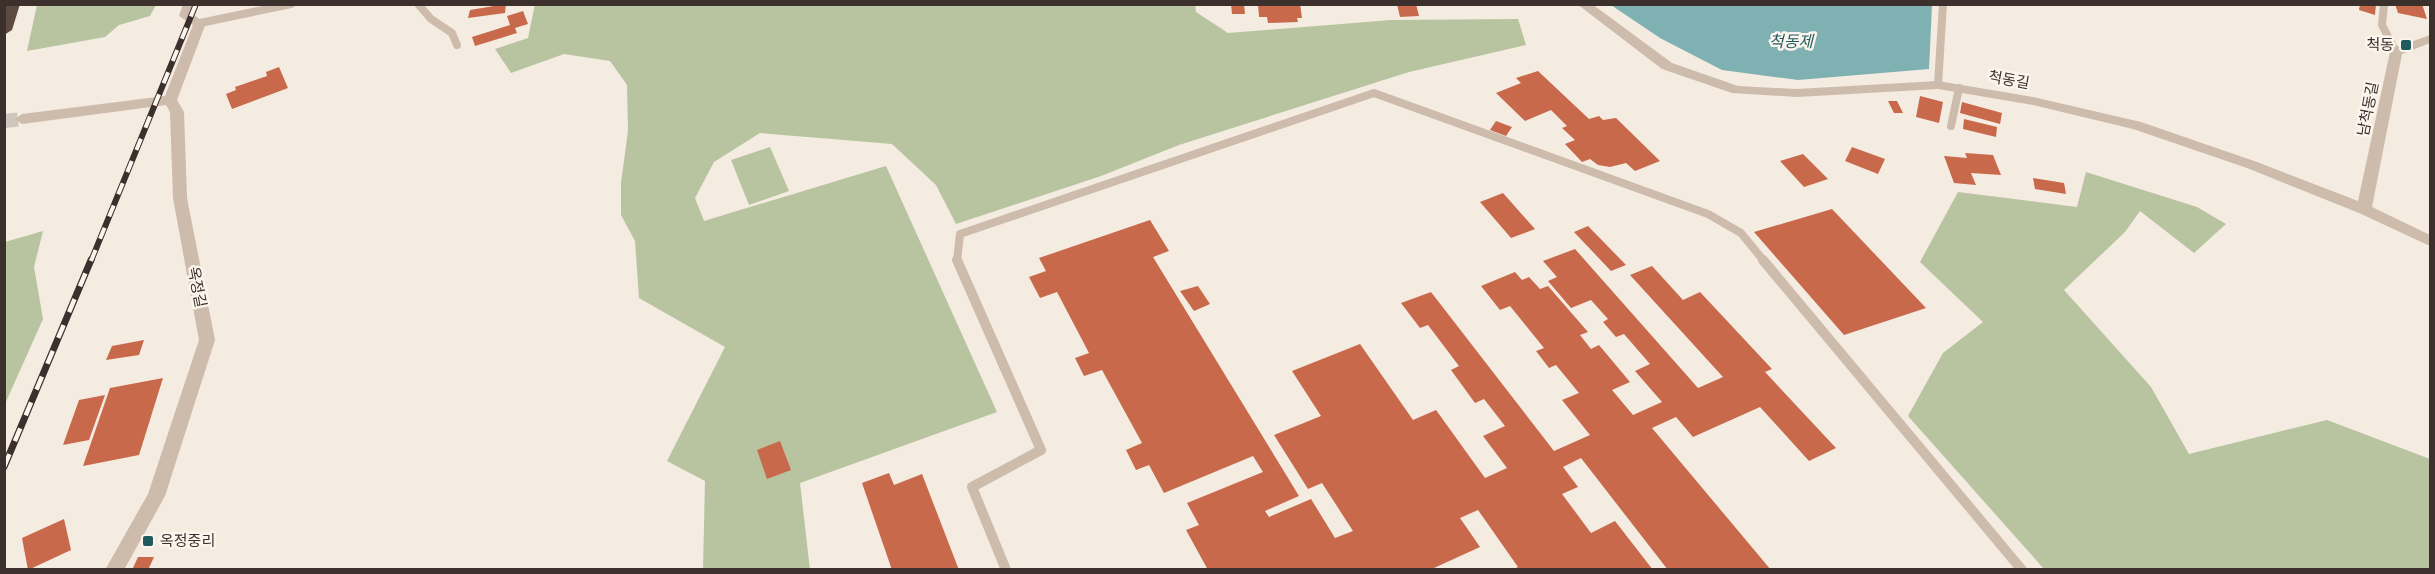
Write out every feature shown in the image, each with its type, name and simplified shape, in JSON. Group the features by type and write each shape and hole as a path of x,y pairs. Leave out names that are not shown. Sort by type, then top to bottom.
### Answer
{"highway":[{"path":"4,30 13,4"}],"street":[{"path":"22,119 170,100 200,23 185,16 189,4"},
{"name":"척동길","path":"1583,4 1667,66 1737,90 1797,93 1938,85 2033,101 2136,125 2252,165 2364,208 2430,241"},
{"path":"2396,52 2430,39"},
{"name":"남척동길","path":"2364,208 2396,52"},
{"name":"옥정길","path":"114,570 156,496 207,340 180,198 177,112 170,100"}],"lane":[{"path":"200,23 291,4"},
{"path":"418,4 430,19 452,33 457,45"},
{"path":"1938,85 1943,4"},
{"path":"2384,4 2382,25 2396,52"},
{"path":"1951,126 1959,88"},
{"path":"1006,570 972,487 1041,450 956,258 960,234 1374,93 1708,214 1742,233 2022,570"}],"green space":[{"path":"37,4 156,5 150,16 119,25 105,37 27,51"},
{"path":"535,4 1195,4 1196,12 1228,33 1391,20 1518,19 1526,45 1409,72 1179,145 1101,176 956,224 936,185 892,144 760,133 714,162 695,198 704,221 886,166 997,412 800,483 810,570 703,569 705,481 667,461 725,347 639,298 635,241 621,215 621,183 628,131 627,85 610,61 564,54 511,73 495,49 528,38"},
{"path":"770,147 789,191 749,205 731,160"},
{"path":"2086,172 2197,207 2226,224 2194,253 2140,211 2125,232 2064,290 2151,387 2189,454 2327,420 2430,459 2430,569 2044,569 1908,416 1943,353 1983,322 1920,262 1958,192 2077,207"},
{"path":"43,231 34,267 43,319 5,404 5,242"}],"water":[{"name":"척동제","path":"1611,5 1932,5 1929,69 1798,80 1722,70 1660,38"}],"building":[{"path":"506,4 505,13 468,18 470,10"},
{"path":"1231,4 1244,4 1245,14 1232,14"},
{"path":"1258,4 1300,4 1302,18 1297,18 1298,22 1268,23 1267,17 1259,17"},
{"path":"1397,4 1416,4 1419,16 1400,17"},
{"path":"2360,4 2376,4 2375,15 2359,10"},
{"path":"2395,4 2422,4 2427,19 2398,13"},
{"path":"523,11 528,24 515,28 517,33 475,46 472,37 510,25 507,16"},
{"path":"279,67 288,88 232,109 226,94 236,90 235,87 267,76 266,72"},
{"path":"1538,71 1589,119 1599,116 1603,120 1616,118 1660,161 1635,171 1626,163 1610,167 1598,165 1590,159 1582,162 1565,144 1575,140 1562,128 1567,126 1551,110 1525,121 1496,93 1521,83 1516,78"},
{"path":"1920,96 1943,102 1939,123 1916,117"},
{"path":"1888,101 1897,101 1903,113 1894,113"},
{"path":"1962,102 2002,113 2000,124 1960,113"},
{"path":"1964,119 1997,127 1996,137 1963,129"},
{"path":"1496,121 1512,127 1506,136 1490,130"},
{"path":"1852,147 1885,159 1878,174 1845,161"},
{"path":"1965,153 1993,155 2001,175 1971,173 1976,185 1954,183 1944,156 1967,158"},
{"path":"1803,154 1828,179 1804,187 1780,161"},
{"path":"2033,178 2064,183 2066,194 2035,189"},
{"path":"1503,193 1535,229 1511,238 1480,202"},
{"path":"1832,209 1926,308 1844,335 1754,232"},
{"path":"1150,220 1169,251 1153,257 1299,496 1265,511 1269,517 1311,499 1335,538 1353,531 1322,483 1308,489 1274,435 1321,416 1292,371 1360,344 1413,420 1436,410 1485,478 1507,468 1483,436 1505,426 1484,399 1475,403 1451,370 1459,366 1428,325 1420,328 1401,303 1431,292 1554,451 1590,435 1562,400 1579,393 1556,365 1549,368 1536,351 1544,348 1510,306 1500,310 1481,286 1515,272 1522,280 1529,277 1540,289 1548,286 1588,332 1580,335 1591,349 1599,345 1630,382 1612,390 1633,415 1662,402 1635,371 1650,364 1624,334 1616,337 1603,322 1608,319 1591,300 1571,308 1548,281 1557,277 1543,261 1575,249 1698,388 1723,377 1630,275 1652,266 1683,300 1700,292 1772,369 1765,372 1836,448 1809,461 1760,407 1693,437 1676,417 1652,428 1771,570 1668,570 1581,458 1563,467 1578,487 1562,494 1591,533 1615,521 1653,570 1511,570 1518,567 1478,510 1460,518 1480,547 1434,568 1435,570 1208,570 1186,530 1199,525 1187,503 1263,472 1253,456 1164,493 1149,465 1136,470 1126,450 1142,443 1102,370 1084,376 1075,358 1089,353 1057,292 1040,298 1029,277 1046,271 1039,258"},
{"path":"1588,226 1626,265 1611,271 1574,232"},
{"path":"1198,286 1210,304 1194,311 1180,291"},
{"path":"144,340 139,355 106,360 112,346"},
{"path":"163,378 139,455 83,466 110,388"},
{"path":"105,395 89,440 63,445 79,400"},
{"path":"780,441 791,470 767,479 757,450"},
{"path":"889,473 894,485 922,474 959,570 892,570 862,483"},
{"path":"64,519 71,550 28,570 22,538"},
{"path":"138,557 154,557 148,570 132,570"}],"tunnel":[{"path":"4,121 22,119"}],"railway":[{"path":"91,261 196,4"},
{"path":"4,467 91,260"}],"place":[{"name":"척동","path":"2406,45"},
{"name":"옥정중리","path":"148,541"}]}
